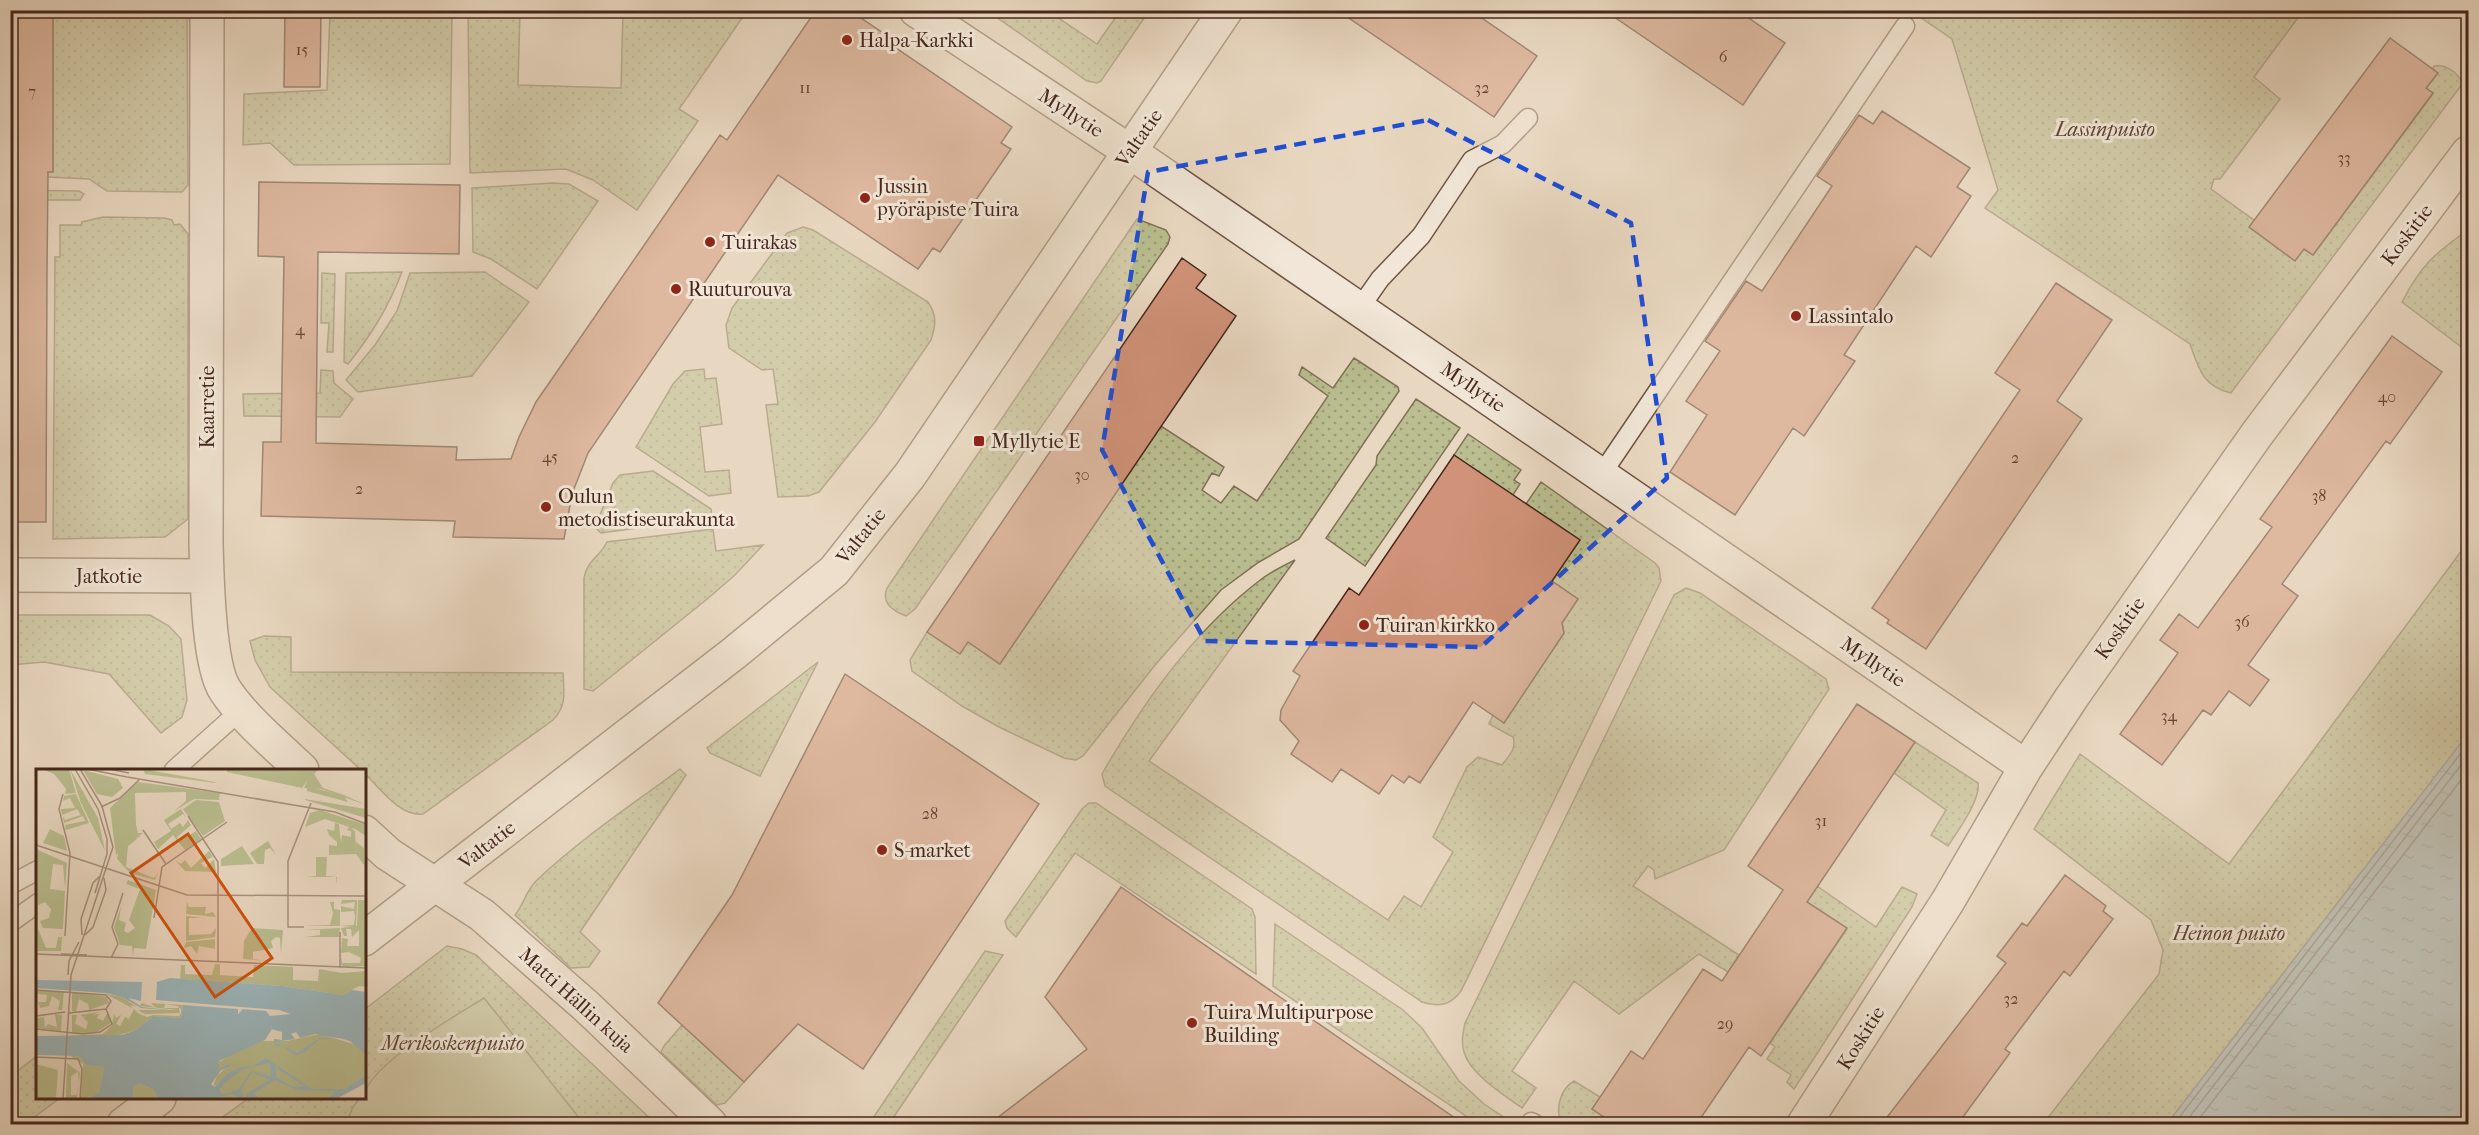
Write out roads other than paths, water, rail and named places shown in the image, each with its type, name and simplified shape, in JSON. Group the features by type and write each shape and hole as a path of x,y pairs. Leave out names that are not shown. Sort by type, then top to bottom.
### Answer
{"street":[{"name":"Kaarretie","path":"207,10 207,576 215,664 223,688 241,710 300,769"},
{"name":"Myllytie","path":"916,10 1129,151 2026,767"},
{"name":"Valtatie","path":"366,937 724,661 834,571 910,475 1226,10"},
{"name":"Koskitie","path":"1804,1125 1948,902 2026,767 2072,697 2257,434 2469,153"},
{"name":"Jatkotie","path":"10,575 207,576"},
{"path":"366,834 388,855 435,885"},
{"name":"Matti Hällin kuja","path":"435,885 482,915 586,1006 710,1125"},
{"path":"124,1125 158,1099"}],"lane":[{"path":"1601,475 1905,26"},
{"path":"1359,309 1380,279 1421,236 1472,160 1503,144 1528,118"},
{"path":"176,769 241,710"},
{"path":"10,885 36,871"},
{"path":"10,923 36,904"}],"water":[{"path":"2468,734 2468,1124 2167,1124"}],"place":[{"name":"Halpa-Karkki","path":"847,40"},
{"name":"Jussin pyöräpiste Tuira","path":"865,198"},
{"name":"Tuirakas","path":"710,242"},
{"name":"Ruuturouva","path":"676,289"},
{"name":"Lassintalo","path":"1796,316"},
{"name":"Myllytie E","path":"979,441"},
{"name":"Oulun metodistiseurakunta","path":"546,507"},
{"name":"Tuiran kirkko","path":"1364,625"},
{"name":"S-market","path":"882,850"},
{"name":"Tuira Multipurpose Building","path":"1192,1023"}],"park label":[{"name":"Lassinpuisto","path":"2105,129"},
{"name":"Heinon puisto","path":"2229,933"},
{"name":"Merikoskenpuisto","path":"453,1043"}]}
